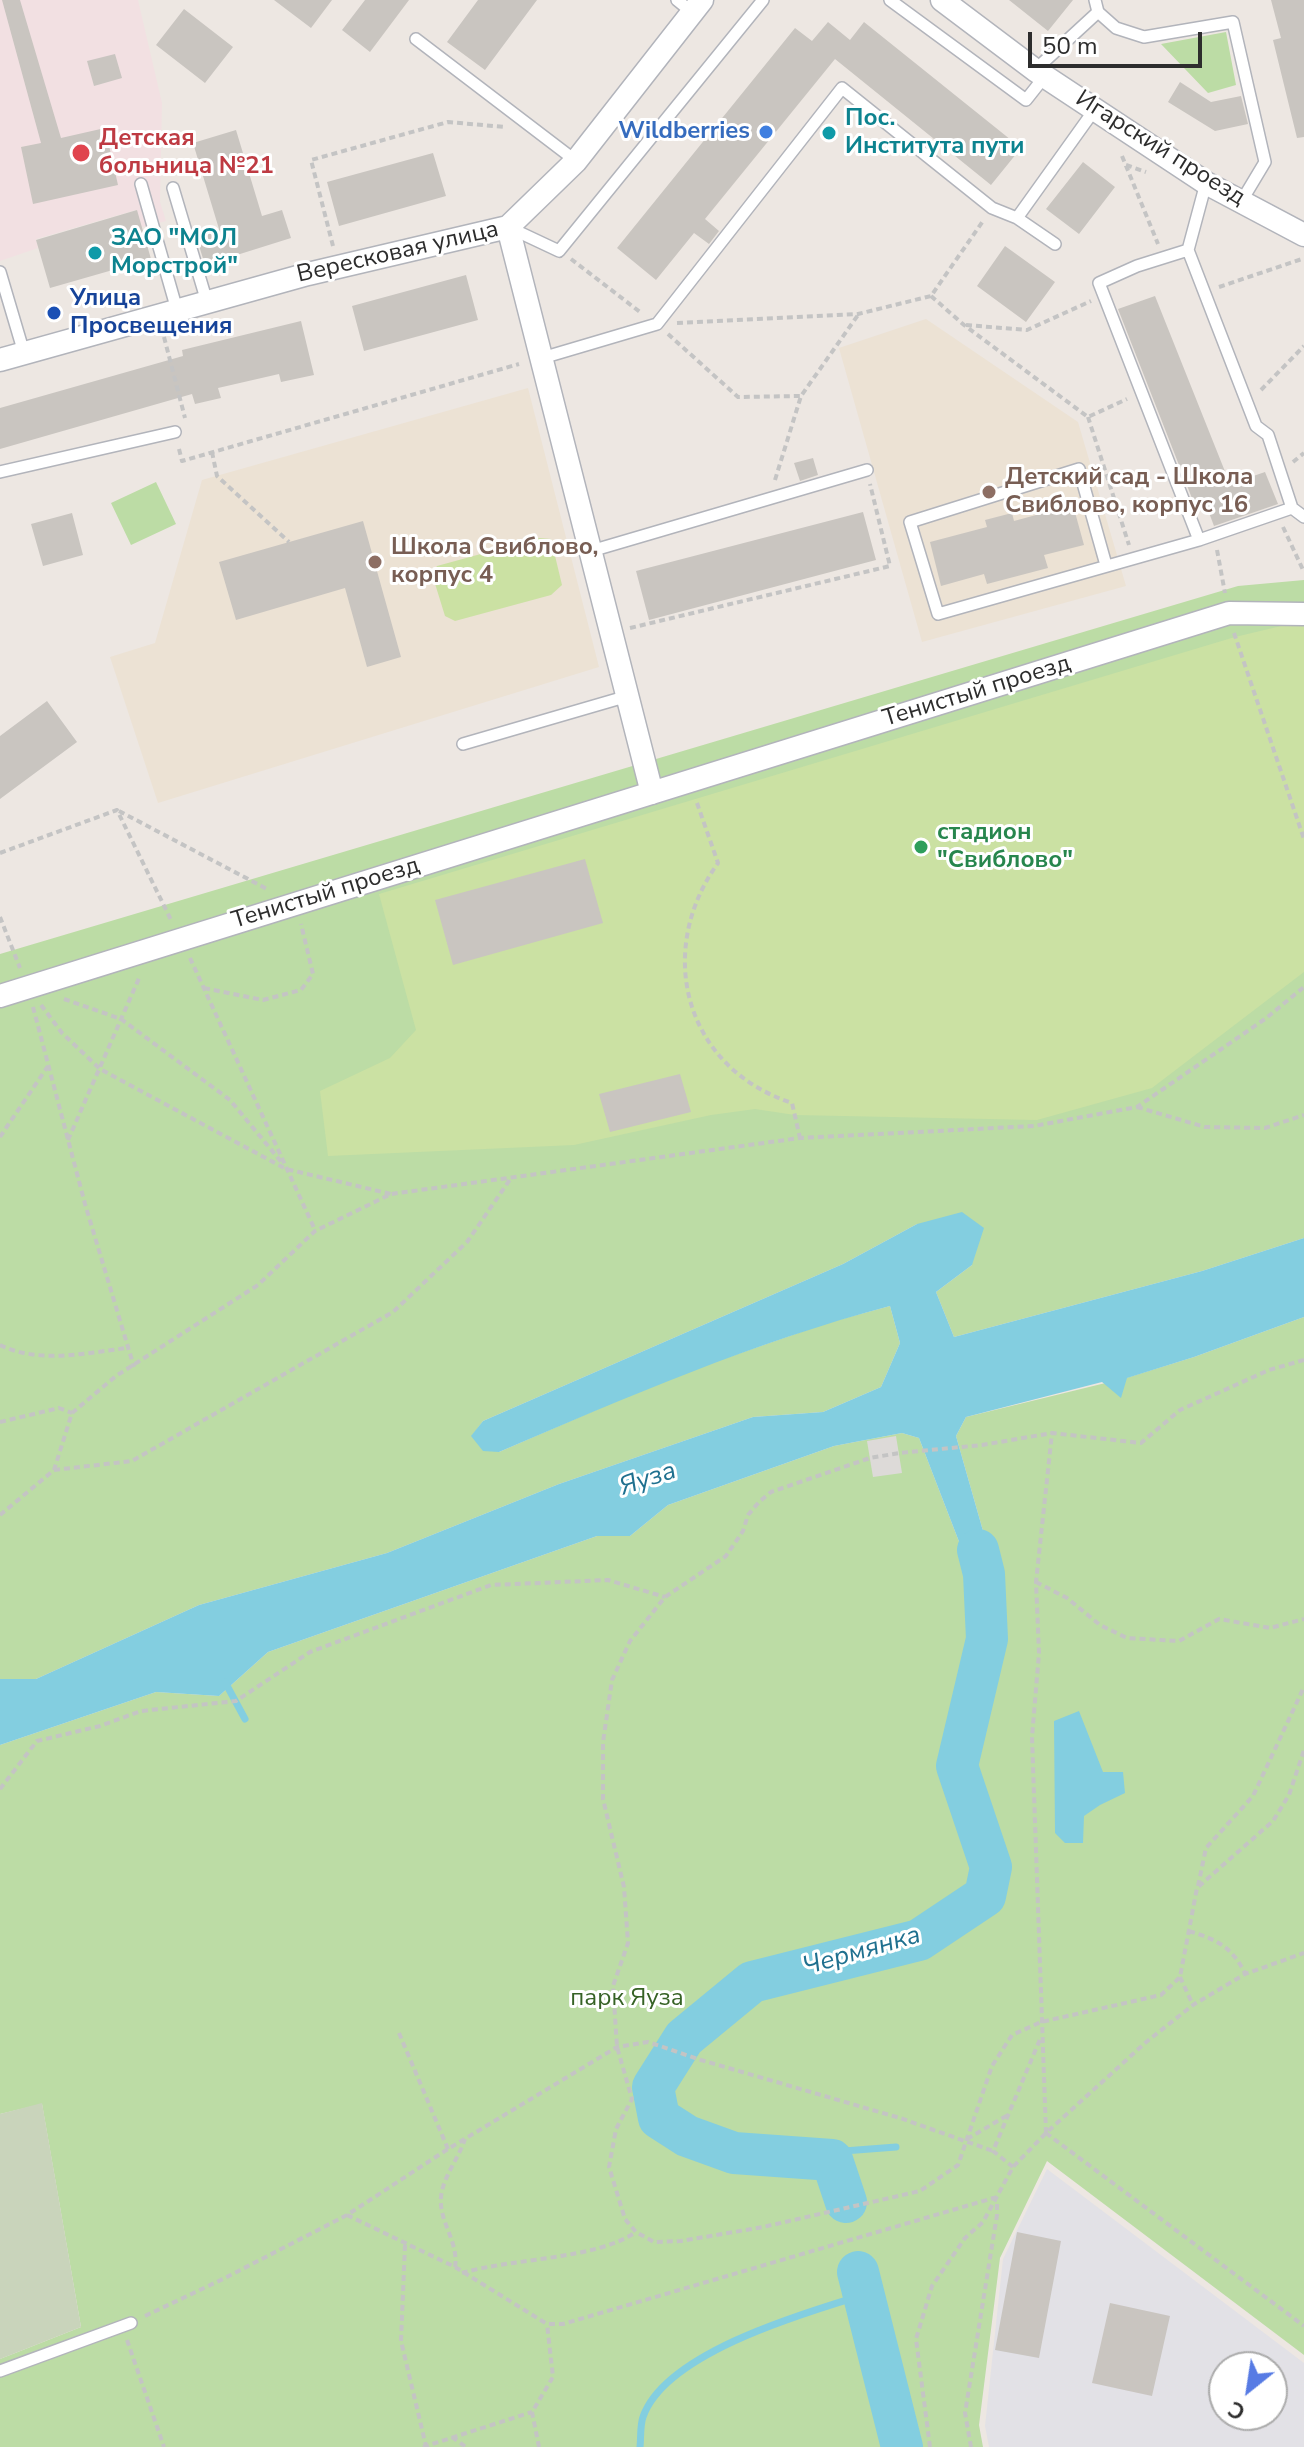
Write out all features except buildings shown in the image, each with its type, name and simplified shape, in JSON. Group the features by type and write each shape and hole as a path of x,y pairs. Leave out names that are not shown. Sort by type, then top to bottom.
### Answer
{"street":[{"name":"Игарский проезд","path":"942,0 1040,73 1206,183 1304,235"},
{"name":"Вересковая улица","path":"0,360 338,267 508,227 576,161 691,4"},
{"path":"508,227 580,487 591,551 652,793"},
{"name":"Тенистый проезд","path":"0,996 1229,613 1304,614"}],"lane":[{"path":"508,227 559,251 763,0"},
{"path":"890,0 1026,100 1040,73 1097,6 1116,28 1144,37 1233,22 1265,162 1241,202"},
{"path":"416,39 576,161"},
{"path":"542,358 657,324 842,88 992,208 1017,218 1055,244"},
{"path":"1017,218 1095,109"},
{"path":"1206,183 1188,250 1256,426 1268,435 1292,508 1304,517"},
{"path":"141,184 168,313"},
{"path":"173,188 207,302"},
{"path":"1188,250 1099,283 1199,540"},
{"path":"0,272 24,353"},
{"path":"0,472 175,432"},
{"path":"1106,565 1079,469 910,522 938,614 1199,540 1292,508"},
{"path":"591,551 867,470"},
{"path":"463,744 628,696"},
{"path":"0,2371 126,2325"}],"path":[{"path":"338,267 311,160 448,122 535,130"},
{"path":"1121,153 1164,258"},
{"path":"657,324 858,314 931,296 992,208"},
{"path":"559,251 657,324 738,397 801,396"},
{"path":"1204,292 1304,258"},
{"path":"964,325 1027,330 1104,295"},
{"path":"931,296 964,325 1088,417 1133,559"},
{"path":"168,313 189,431 175,432 182,461 542,358"},
{"path":"769,498 801,396 858,314"},
{"path":"1247,404 1304,346"},
{"path":"1088,417 1142,392"},
{"path":"212,452 217,476 289,542"},
{"path":"612,633 890,566 867,470"},
{"path":"1277,513 1304,572"},
{"path":"1214,535 1229,613 1304,839"},
{"path":"695,799 718,863 698,895 688,924 684,955 688,996 704,1034 729,1066 762,1091 792,1103 800,1138"},
{"path":"117,810 181,939 315,1231"},
{"path":"0,853 117,810 296,904 313,974 301,990 263,1000 204,988"},
{"path":"0,917 27,987 134,1367"},
{"path":"68,1140 152,948"},
{"path":"27,987 121,1019 230,1100 286,1169"},
{"path":"27,987 62,1033 100,1069 286,1169 391,1194"},
{"path":"0,1515 54,1470 72,1413 116,1376 258,1285 315,1231 391,1194 800,1138 1034,1126 1137,1107 1265,1019 1304,987"},
{"path":"0,1137 48,1066"},
{"path":"1137,1107 1205,1127 1265,1128 1304,1115"},
{"path":"54,1470 132,1461 393,1312 467,1242 511,1178"},
{"path":"0,1345 10,1350 49,1356 128,1348"},
{"path":"1304,1360 1269,1370 1180,1410 1141,1443 1052,1433 982,1445 899,1453 870,1458 771,1492 748,1515 743,1531 726,1556 665,1597 630,1641 612,1680 603,1742 603,1799 624,1887 628,1943 613,1986 617,2047 632,2099 616,2129 609,2167 625,2219 636,2232 654,2242 681,2241 763,2227 920,2191 958,2165 992,2066 1012,2035 1041,2022 1161,1995 1180,1977 1206,1848 1253,1796 1304,1687"},
{"path":"0,1422 59,1408 72,1413"},
{"path":"1046,2133 1032,1737 1039,1653 1036,1582 1052,1433"},
{"path":"0,1789 37,1741 100,1726 141,1711 236,1701 310,1652 491,1585 608,1580 665,1597"},
{"path":"1036,1582 1067,1598 1100,1625 1127,1638 1179,1641 1219,1619 1270,1628 1304,1619"},
{"path":"1197,1888 1273,1821 1289,1795 1304,1750"},
{"path":"1189,1931 1215,1940 1236,1956 1245,1974"},
{"path":"930,2447 916,2339 932,2286 965,2238 983,2222 1013,2167 1145,2043 1193,2005 1245,1974 1304,1953"},
{"path":"1180,1977 1193,2005"},
{"path":"399,2033 448,2149"},
{"path":"993,2151 1042,2035"},
{"path":"164,2447 126,2325 347,2215 448,2149 617,2047 648,2042 965,2140 993,2151 1013,2167"},
{"path":"965,2140 1008,2115"},
{"path":"1046,2133 1304,2326"},
{"path":"455,2267 457,2254 440,2202 443,2186 465,2139"},
{"path":"347,2215 455,2267 547,2324 563,2324 997,2197"},
{"path":"971,2447 965,2413 997,2215 997,2197"},
{"path":"462,2273 580,2251 625,2239 636,2232"},
{"path":"405,2245 401,2341 424,2446 532,2412 553,2377 547,2324"},
{"path":"532,2412 539,2447"},
{"path":"452,2437 466,2447"}],"shaded area":[{"name":"Детская больница №21","path":"0,0 138,0 162,103 160,202 166,221 142,227 136,210 36,239 38,248 0,261"},
{"name":"Детский сад - Школа Свиблово, корпус 16","path":"926,319 1078,422 1126,586 922,642 839,348"},
{"name":"Школа Свиблово, корпус 4","path":"528,388 599,667 158,803 110,657 155,643 202,480"},
{"path":"896,1436 902,1473 873,1477 867,1441"},
{"path":"1047,2169 1304,2363 1304,2447 989,2447 985,2426 1003,2259"}],"green space":[{"path":"1226,32 1236,85 1208,93 1161,44"},
{"path":"156,482 176,524 131,545 111,503"},
{"path":"539,538 551,539 562,585 551,595 455,621 445,616 432,574 437,566"},
{"path":"1304,580 1304,1238 1202,1271 954,1337 936,1292 972,1265 917,1224 843,1264 483,1421 472,1436 499,1452 674,1376 827,1323 890,1306 900,1343 881,1387 823,1412 753,1417 559,1484 387,1553 199,1605 36,1679 0,1679 0,954 1238,586"},
{"name":"стадион \"Свиблово\"","path":"1304,623 1304,972 1152,1088 1037,1120 795,1115 755,1109 711,1115 574,1145 328,1156 320,1091 390,1058 416,1030 379,894 1235,637"},
{"name":"парк Яуза","path":"1304,1317 1304,2355 1047,2161 1000,2258 979,2425 983,2447 0,2447 0,2359 81,2327 42,2104 0,2114 0,1745 156,1692 219,1696 268,1652 597,1536 630,1536 668,1505 834,1446 902,1433 919,1438 963,1552 985,1626 987,1545 956,1436 966,1417 1126,1378"},
{"path":"42,2103 81,2327 0,2359 0,2114"}],"water":[{"name":"Яуза","path":"962,1212 984,1228 972,1265 936,1292 954,1337 1202,1271 1304,1238 1304,1317 1127,1378 1121,1398 1102,1382 966,1417 956,1436 987,1545 985,1630 963,1552 919,1438 902,1433 834,1446 668,1505 630,1536 597,1536 268,1652 219,1696 156,1692 0,1745 0,1679 36,1679 199,1605 387,1553 559,1484 753,1417 823,1412 881,1387 900,1343 890,1306 740,1354 499,1452 483,1451 471,1436 483,1421 843,1264 917,1224"},
{"path":"1079,1711 1103,1772 1123,1772 1125,1793 1084,1816 1083,1843 1065,1843 1055,1833 1054,1721"}],"waterway":[{"name":"Чермянка","path":"846,2202 832,2160 734,2153 687,2136 659,2118 653,2087 684,2038 752,1982 919,1940 985,1896 991,1867 957,1766 987,1639 984,1574 978,1550"},
{"path":"225,1682 245,1719"},
{"path":"832,2160 844,2151 896,2147"},
{"name":"Чермянка","path":"858,2272 902,2447"},
{"path":"640,2447 643,2417 656,2394 678,2373 739,2339 863,2295"}],"place":[{"name":"Wildberries","path":"766,132"},
{"name":"Пос. Института пути","path":"829,133"},
{"name":"Детская больница №21","path":"81,153"},
{"name":"ЗАО \"МОЛ Морстрой\"","path":"95,253"},
{"name":"Улица Просвещения","path":"54,313"},
{"name":"Детский сад - Школа Свиблово, корпус 16","path":"989,492"},
{"name":"Школа Свиблово, корпус 4","path":"375,562"},
{"name":"стадион \"Свиблово\"","path":"921,847"}]}
